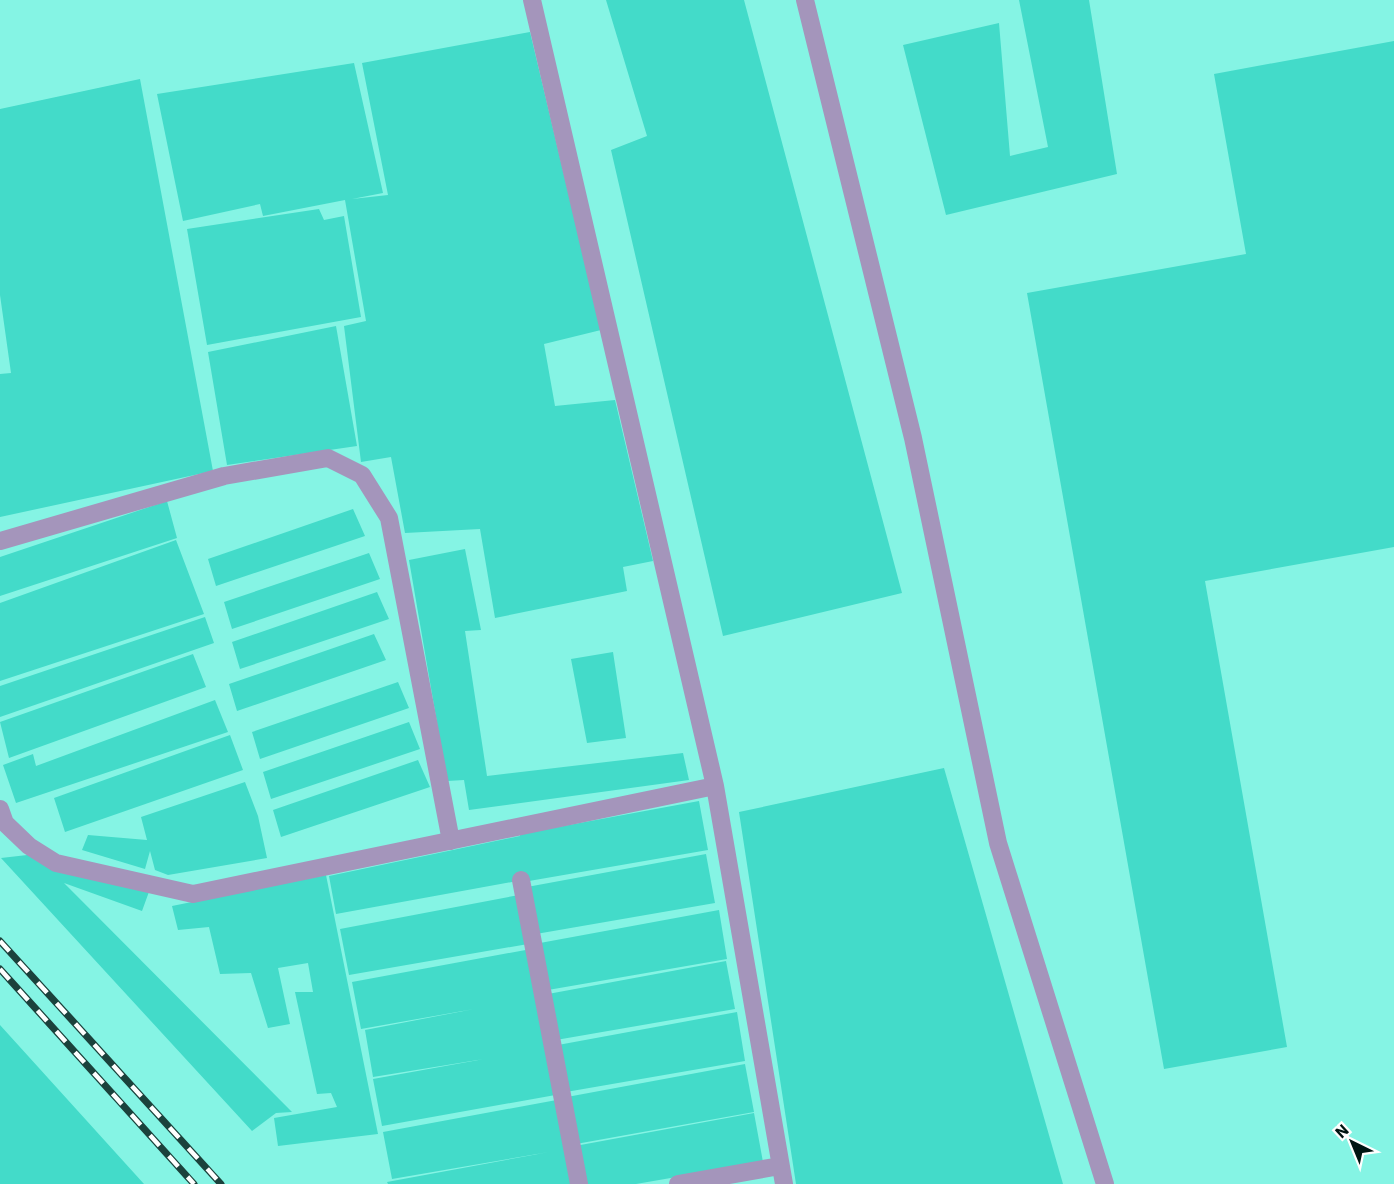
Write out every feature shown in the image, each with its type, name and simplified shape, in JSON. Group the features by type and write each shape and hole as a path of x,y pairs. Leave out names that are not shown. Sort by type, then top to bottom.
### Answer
{"street":[{"path":"532,0 715,786 784,1184"},
{"path":"805,0 914,438 998,843 1105,1184"},
{"path":"0,541 224,476 328,458 362,475 389,518 451,841"},
{"path":"2,819 29,846 57,863 193,894 715,786"},
{"path":"521,880 579,1184"},
{"path":"678,1184 780,1166"}],"building":[{"path":"606,0 744,0 902,593 723,636 611,150 647,136"},
{"path":"1019,0 1089,0 1117,174 946,215 903,45 999,23 1010,156 1048,147"},
{"path":"530,32 601,330 544,344 555,406 615,400 653,561 623,567 627,591 495,618 480,529 405,533 391,457 361,462 344,326 366,321 345,200 263,216 260,204 183,221 157,94 354,63 383,193 352,199 388,195 362,63"},
{"path":"1394,41 1394,547 1205,581 1287,1047 1164,1069 1027,293 1246,254 1214,74"},
{"path":"140,79 213,471 0,517 0,374 11,373 0,295 0,109"},
{"path":"319,209 324,220 344,216 361,317 207,345 187,229"},
{"path":"336,326 357,446 227,465 208,352"},
{"path":"167,501 177,538 0,596 0,557"},
{"path":"353,509 365,536 216,586 208,559"},
{"path":"176,540 204,614 0,681 0,603"},
{"path":"465,549 481,630 465,631 487,776 683,753 689,780 469,810 464,780 447,781 409,560"},
{"path":"369,553 380,579 232,629 224,602"},
{"path":"377,592 389,619 240,669 232,642"},
{"path":"205,617 214,643 0,717 0,686"},
{"path":"374,634 386,660 237,711 229,684"},
{"path":"613,652 626,738 587,743 571,659"},
{"path":"193,654 206,687 9,758 0,722"},
{"path":"398,682 409,708 260,759 252,732"},
{"path":"215,700 228,732 16,803 3,765 33,754 36,766"},
{"path":"409,722 420,749 271,799 263,772"},
{"path":"230,735 243,770 65,832 54,798"},
{"path":"418,760 430,787 281,837 273,810"},
{"path":"944,768 1063,1184 796,1184 739,812"},
{"path":"245,782 258,816 267,858 168,875 155,870 150,851 145,869 82,850 88,835 147,840 141,817"},
{"path":"699,801 708,850 529,881 528,879 336,914 329,876 520,836 520,834"},
{"path":"36,854 150,889 142,911 64,883 292,1112 276,1113 252,1131 1,858"},
{"path":"706,854 715,903 536,934 527,887"},
{"path":"326,875 378,1134 278,1146 274,1118 337,1107 331,1093 317,1094 295,992 313,992 308,963 278,968 290,1024 268,1028 251,973 220,974 209,927 178,930 172,906"},
{"path":"519,895 528,944 349,975 340,929"},
{"path":"719,910 727,959 548,990 540,943"},
{"path":"531,949 561,1094 382,1126 373,1079 484,1059 373,1077 365,1030 474,1009 361,1029 352,982"},
{"path":"726,961 735,1009 556,1040 548,994"},
{"path":"737,1012 745,1061 566,1092 558,1045"},
{"path":"0,1025 144,1184 0,1184"},
{"path":"745,1064 754,1112 576,1144 567,1097"},
{"path":"562,1099 572,1184 388,1184 387,1182 549,1152 392,1179 383,1132"},
{"path":"754,1113 763,1162 636,1184 582,1184 575,1146"}],"railway":[{"path":"0,941 221,1184"},
{"path":"0,969 194,1184"}]}
